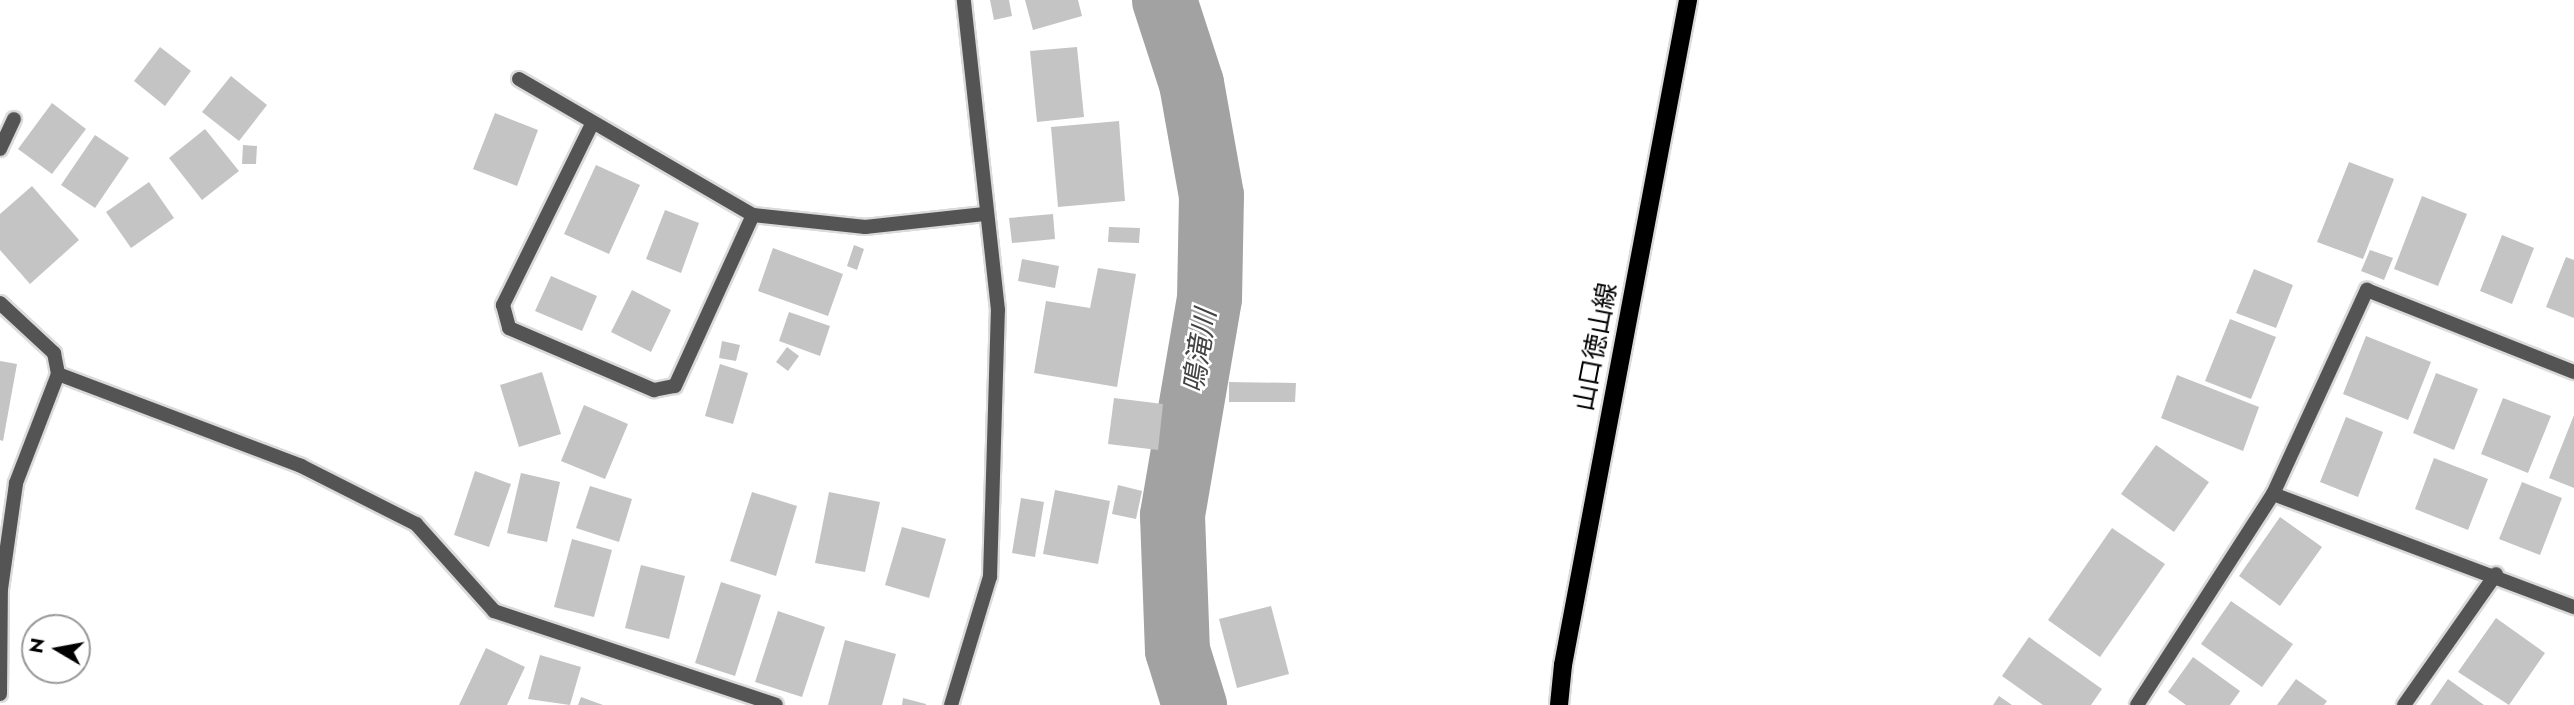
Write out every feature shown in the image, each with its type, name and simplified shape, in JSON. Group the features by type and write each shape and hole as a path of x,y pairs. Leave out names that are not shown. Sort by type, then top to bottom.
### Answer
{"main road":[{"name":"山口徳山線","path":"1559,705 1565,651 1688,0"}],"street":[{"path":"951,705 990,577 998,310 984,214 964,0"},
{"path":"519,79 592,124 753,215 866,227 984,214"},
{"path":"0,149 14,119"},
{"path":"592,124 503,305 509,328 654,390 676,386 753,215"},
{"path":"2137,705 2273,494 2367,290 2574,372"},
{"path":"0,303 54,353 58,374 16,483 1,589 0,694"},
{"path":"58,374 301,466 416,524 494,611 776,705"},
{"path":"2273,494 2496,574 2574,607"},
{"path":"2404,705 2496,574"}],"building":[{"path":"990,0 1009,0 1012,16 994,20"},
{"path":"1025,0 1078,0 1082,16 1033,30"},
{"path":"160,47 191,71 165,106 134,81"},
{"path":"1077,47 1084,117 1037,122 1030,51"},
{"path":"231,76 267,105 239,141 202,112"},
{"path":"52,103 86,129 52,174 18,149"},
{"path":"495,113 538,130 517,186 473,169"},
{"path":"1119,121 1125,201 1058,207 1051,127"},
{"path":"205,129 239,171 202,200 169,158"},
{"path":"95,135 129,158 95,208 61,185"},
{"path":"243,145 257,146 256,164 242,164"},
{"path":"2349,162 2394,179 2363,259 2317,242"},
{"path":"596,165 640,185 609,254 564,234"},
{"path":"149,182 174,218 131,248 106,212"},
{"path":"32,186 79,240 30,284 0,250 0,214"},
{"path":"2422,196 2467,214 2438,286 2394,269"},
{"path":"665,210 699,223 681,273 646,259"},
{"path":"1053,214 1055,239 1012,243 1009,218"},
{"path":"1109,227 1140,228 1139,243 1108,242"},
{"path":"2502,235 2534,248 2512,304 2480,291"},
{"path":"854,245 864,249 857,270 847,266"},
{"path":"773,248 843,274 828,316 758,291"},
{"path":"2370,250 2393,258 2384,280 2361,271"},
{"path":"2566,257 2574,260 2574,318 2546,307"},
{"path":"1022,259 1059,266 1055,288 1018,281"},
{"path":"1098,268 1136,274 1117,387 1034,373 1046,301 1090,308"},
{"path":"2254,269 2293,285 2276,328 2236,313"},
{"path":"551,276 597,296 582,331 535,311"},
{"path":"632,290 671,310 651,352 611,332"},
{"path":"789,312 830,326 820,356 779,341"},
{"path":"2230,319 2276,337 2251,399 2205,381"},
{"path":"2366,336 2431,362 2408,420 2343,394"},
{"path":"722,341 740,345 736,361 719,358"},
{"path":"787,347 799,356 788,371 776,362"},
{"path":"0,361 17,364 3,441 0,440"},
{"path":"720,364 748,373 733,424 705,416"},
{"path":"542,372 561,434 519,447 500,385"},
{"path":"2436,373 2478,389 2454,450 2413,433"},
{"path":"2177,375 2259,407 2243,451 2161,418"},
{"path":"1229,382 1296,383 1295,402 1229,402"},
{"path":"1114,398 1163,404 1158,450 1108,444"},
{"path":"2503,398 2551,416 2528,473 2481,454"},
{"path":"584,405 628,424 605,479 561,461"},
{"path":"2574,415 2574,488 2549,478"},
{"path":"2346,417 2383,432 2358,497 2320,482"},
{"path":"2156,445 2209,482 2174,532 2121,494"},
{"path":"2434,458 2488,479 2468,530 2415,509"},
{"path":"475,471 511,484 489,547 454,535"},
{"path":"521,473 560,482 547,542 507,533"},
{"path":"2522,482 2562,498 2540,555 2499,539"},
{"path":"1118,485 1142,491 1136,519 1112,514"},
{"path":"590,486 632,499 619,542 576,528"},
{"path":"1055,490 1110,501 1098,564 1043,554"},
{"path":"752,492 797,506 776,576 730,561"},
{"path":"829,492 880,502 865,572 815,563"},
{"path":"1021,498 1044,502 1035,557 1012,553"},
{"path":"2280,517 2322,547 2280,606 2239,576"},
{"path":"902,527 946,539 929,598 885,585"},
{"path":"2112,528 2165,564 2100,657 2048,620"},
{"path":"572,539 612,550 594,617 554,607"},
{"path":"641,565 685,576 669,639 625,628"},
{"path":"721,582 761,595 735,676 695,663"},
{"path":"2231,601 2293,644 2262,687 2201,644"},
{"path":"1271,606 1289,674 1237,688 1219,619"},
{"path":"778,611 825,627 802,697 755,682"},
{"path":"2496,618 2545,653 2509,705 2458,672"},
{"path":"2029,637 2102,689 2091,705 2043,705 2002,676"},
{"path":"845,640 896,654 882,705 828,705"},
{"path":"486,648 525,667 507,705 459,705"},
{"path":"540,655 581,667 570,705 528,699"},
{"path":"2193,657 2240,691 2230,705 2186,705 2168,692"},
{"path":"2296,679 2327,701 2324,705 2277,705"},
{"path":"2448,679 2484,705 2430,705"},
{"path":"1999,696 2012,705 1993,705"},
{"path":"581,697 603,705 578,705"},
{"path":"903,698 926,704 926,705 902,705"}],"waterway":[{"name":"鳴滝川","path":"1164,0 1191,83 1211,195 1209,298 1172,515 1177,650 1194,705"}]}
